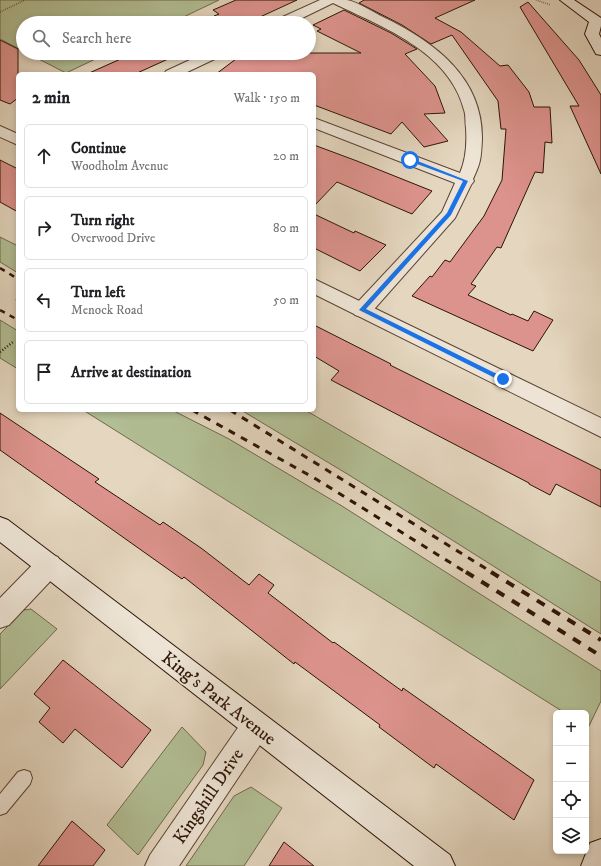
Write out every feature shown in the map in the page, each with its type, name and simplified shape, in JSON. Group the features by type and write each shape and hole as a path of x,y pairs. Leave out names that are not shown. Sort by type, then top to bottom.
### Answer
{"street":[{"path":"296,16 330,0"},
{"path":"338,0 400,30 424,46 445,64 461,84 472,110 474,132 473,162 466,181 449,214 362,310"},
{"path":"566,0 598,21 592,34 601,51"},
{"path":"181,72 203,60"},
{"path":"316,124 466,181"},
{"path":"0,131 16,139"},
{"path":"316,287 601,428"},
{"name":"King's Park Avenue","path":"0,528 439,866"},
{"path":"0,616 49,565"},
{"name":"Kingshill Drive","path":"161,866 256,726"},
{"path":"596,866 601,854"}],"lane":[{"path":"0,807 24,778"}],"path":[{"path":"0,12 26,0"},
{"path":"0,352 13,342"}],"green space":[{"path":"0,0 219,0 186,16 16,16 16,47 0,39"},
{"path":"41,60 93,60 68,72 64,72"},
{"path":"0,237 16,245 16,272 0,262"},
{"path":"0,320 16,330 16,368 0,358"},
{"path":"86,412 176,412 229,439 342,506 601,671 601,701 589,726 589,710 560,710"},
{"path":"244,412 308,412 601,582 601,634 349,475"},
{"path":"31,609 57,629 0,689 0,634 24,610"},
{"path":"182,727 206,752 203,765 138,855 107,825"},
{"path":"251,787 282,808 244,866 186,866 234,796"}],"building":[{"path":"236,0 297,0 262,16 214,16 219,14 213,10"},
{"path":"364,0 475,0 435,18 461,32 500,66 508,65 529,92 534,107 550,107 552,143 545,142 543,173 535,172 501,248 497,247 471,284 476,286 468,295 511,315 512,314 528,321 534,311 553,320 533,351 412,296 430,276 432,277 445,260 450,262 484,216 502,180 506,129 501,129 498,101 452,35 431,44 402,25 359,3"},
{"path":"528,2 579,60 601,95 601,174 570,106 579,106 520,7"},
{"path":"344,10 391,33 417,49 405,54 435,86 445,113 424,114 448,141 424,147 402,122 391,134 316,106 316,72 219,72 235,60 316,60 316,53 361,53 317,31 321,29 316,26 316,24"},
{"path":"0,40 16,48 18,72 16,72 16,100 10,104 0,100"},
{"path":"118,60 166,60 139,72 91,72"},
{"path":"316,146 432,191 412,214 337,182 316,204"},
{"path":"0,160 16,168 16,211 0,202"},
{"path":"316,215 354,233 355,231 386,245 360,271 316,249"},
{"path":"316,326 391,364 390,365 601,470 601,507 556,484 550,495 331,380 339,371 316,357"},
{"path":"0,413 99,479 95,482 160,525 163,522 201,548 249,585 259,574 274,585 268,593 333,643 334,642 402,691 403,688 534,780 514,820 436,764 434,768 379,727 380,725 295,662 294,664 184,577 182,579 0,450"},
{"path":"63,660 151,730 122,768 75,729 63,743 39,722 50,708 34,694"},
{"path":"72,821 105,850 93,866 38,866"},
{"path":"284,842 314,866 269,866"}],"railway":[{"path":"0,268 16,278"},
{"path":"0,310 16,319"},
{"path":"196,412 316,479 467,573"},
{"path":"233,412 493,573"},
{"path":"466,572 601,656"},
{"path":"491,572 601,640"}],"route":[{"path":"410,160 466,181 449,214 362,310 503,379"}]}
